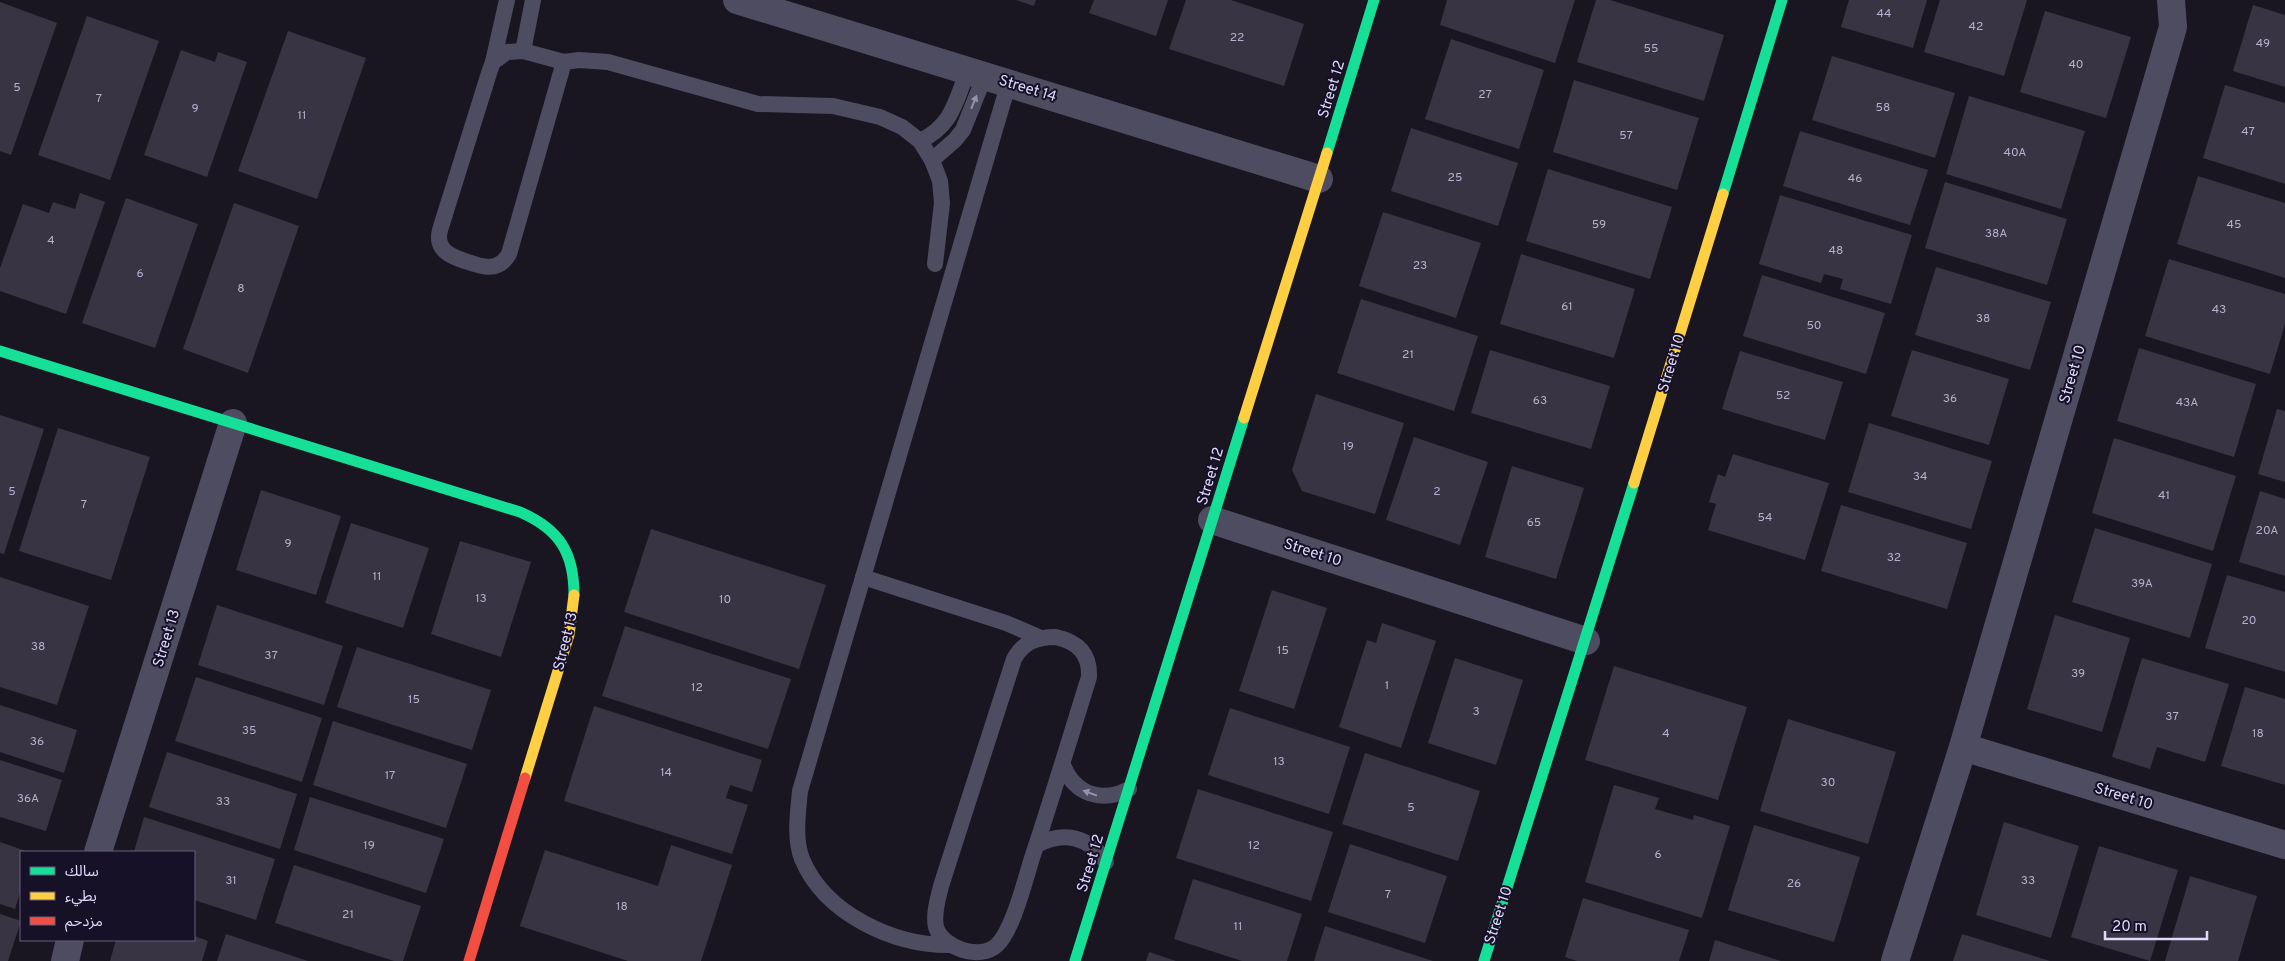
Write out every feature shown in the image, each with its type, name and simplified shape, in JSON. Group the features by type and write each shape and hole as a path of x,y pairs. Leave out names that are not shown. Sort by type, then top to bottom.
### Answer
{"street":[{"name":"Street 14","path":"737,0 1319,179"},
{"name":"Street 12","path":"1075,961 1374,0"},
{"name":"Street 10","path":"1484,961 1586,641 1782,0"},
{"name":"Street 10","path":"1895,961 1963,747 2173,27 2171,0"},
{"name":"Street 13","path":"0,352 510,508 549,528 564,547 574,588 574,608 569,635 469,961"},
{"name":"Street 13","path":"98,851 233,423"},
{"name":"Street 10","path":"1212,520 1586,641"},
{"name":"Street 10","path":"1963,747 2285,845"},
{"path":"65,961 70,941"}],"lane":[{"path":"507,0 494,62 438,236 445,253 488,268 500,264 509,254 564,62"},
{"path":"523,51 534,0"},
{"path":"494,62 507,52 523,51 564,62 578,60 608,62 758,104 833,106 857,110 902,127 920,141 932,160 940,181 942,203 935,264"},
{"path":"920,141 935,134 987,76"},
{"path":"932,160 955,140 963,130 987,76"},
{"path":"951,945 941,938 936,927 935,914 941,886 1014,659 1030,641 1041,638 1056,637 1073,643 1085,654 1090,668 1089,677 1064,765 1016,910 996,945 986,951 977,952 951,945 915,942 859,920 836,906 818,885 802,859 797,816 800,791 863,577 987,76"},
{"path":"863,577 1006,623 1041,638"},
{"path":"1064,765 1068,776 1085,792 1107,797 1129,789"},
{"path":"1037,845 1055,837 1075,838 1093,846 1106,862"}],"building":[{"path":"1016,0 1036,0 1034,6"},
{"path":"1094,0 1168,0 1156,36 1089,13"},
{"path":"1186,0 1231,0 1304,24 1284,86 1169,49"},
{"path":"1447,0 1575,0 1555,63 1440,25"},
{"path":"1596,0 1610,0 1724,35 1704,101 1577,62"},
{"path":"1849,0 1927,0 1913,48 1841,27"},
{"path":"1940,0 2027,0 2004,76 1924,52"},
{"path":"0,2 57,23 11,155 0,151"},
{"path":"2253,5 2285,15 2285,87 2233,71"},
{"path":"2045,11 2131,37 2106,118 2020,92"},
{"path":"87,16 159,41 110,180 38,155"},
{"path":"288,31 366,58 317,199 238,171"},
{"path":"1451,39 1544,70 1519,149 1425,119"},
{"path":"181,50 215,62 218,52 247,62 207,177 144,155"},
{"path":"1832,56 1955,93 1935,158 1812,120"},
{"path":"1574,80 1699,118 1677,190 1553,152"},
{"path":"2225,85 2285,103 2285,184 2203,158"},
{"path":"1969,96 2085,131 2061,209 1946,174"},
{"path":"1411,128 1518,163 1498,226 1391,191"},
{"path":"1800,131 1928,170 1910,225 1783,186"},
{"path":"1548,169 1672,207 1650,279 1526,241"},
{"path":"2198,176 2285,203 2285,278 2177,244"},
{"path":"1945,182 2067,219 2047,285 1925,248"},
{"path":"80,193 105,202 66,314 0,291 0,268 23,204 49,213 53,202 75,209"},
{"path":"1780,195 1912,235 1891,304 1840,289 1843,279 1824,274 1821,283 1759,264"},
{"path":"126,198 198,224 155,348 82,323"},
{"path":"234,203 299,226 248,373 183,349"},
{"path":"1383,212 1481,243 1456,318 1359,286"},
{"path":"1521,254 1635,289 1614,358 1500,324"},
{"path":"2169,259 2285,294 2285,324 2270,374 2145,336"},
{"path":"1936,267 2051,302 2030,370 1915,335"},
{"path":"1762,275 1885,313 1866,374 1743,336"},
{"path":"1361,299 1478,336 1454,411 1337,373"},
{"path":"2139,348 2256,384 2234,457 2117,421"},
{"path":"1490,350 1610,386 1591,449 1471,413"},
{"path":"1912,350 2009,379 1989,445 1891,416"},
{"path":"1740,351 1843,382 1825,440 1722,409"},
{"path":"1316,394 1404,423 1375,514 1302,491 1292,470"},
{"path":"2277,409 2285,411 2285,482 2258,474"},
{"path":"0,415 44,429 4,554 0,553"},
{"path":"1869,423 1992,461 1971,529 1848,492"},
{"path":"58,428 150,457 111,580 19,551"},
{"path":"1414,437 1488,462 1460,545 1386,520"},
{"path":"2114,438 2236,476 2213,551 2092,513"},
{"path":"1733,454 1829,483 1805,560 1708,530 1716,504 1709,502 1718,474 1725,477"},
{"path":"1512,466 1584,488 1556,579 1485,557"},
{"path":"261,490 341,516 316,595 236,570"},
{"path":"2260,491 2285,499 2285,576 2239,562"},
{"path":"1841,505 1967,543 1947,609 1821,571"},
{"path":"351,523 429,548 403,628 325,603"},
{"path":"2095,528 2212,564 2190,638 2072,602"},
{"path":"651,529 826,585 799,669 624,612"},
{"path":"460,541 531,562 501,657 431,634"},
{"path":"2227,575 2285,592 2285,672 2205,648"},
{"path":"0,577 89,606 57,705 0,687"},
{"path":"1272,590 1327,608 1294,709 1239,691"},
{"path":"217,605 343,646 324,705 198,665"},
{"path":"2055,615 2130,638 2102,732 2027,709"},
{"path":"1382,623 1436,641 1401,748 1339,727 1367,640 1376,643"},
{"path":"625,626 791,679 768,749 602,696"},
{"path":"357,647 491,690 472,750 337,707"},
{"path":"1455,658 1523,680 1496,765 1428,743"},
{"path":"2142,658 2229,684 2205,762 2157,747 2150,769 2112,757"},
{"path":"1614,666 1747,707 1718,800 1585,760"},
{"path":"196,677 322,718 302,782 175,741"},
{"path":"2245,687 2285,699 2285,785 2221,766"},
{"path":"0,705 77,730 64,773 0,752"},
{"path":"594,706 762,760 752,792 730,785 726,798 748,805 732,854 564,801"},
{"path":"1230,708 1350,747 1329,814 1208,775"},
{"path":"1788,719 1896,752 1868,844 1760,811"},
{"path":"333,721 467,764 446,828 313,785"},
{"path":"167,752 297,794 280,849 149,807"},
{"path":"1365,753 1480,791 1458,861 1342,824"},
{"path":"0,760 62,780 46,831 0,817"},
{"path":"1614,785 1659,798 1655,809 1693,820 1694,815 1730,826 1702,918 1585,882"},
{"path":"1198,789 1333,832 1311,901 1176,858"},
{"path":"310,797 444,839 426,893 294,850"},
{"path":"144,817 275,859 256,920 195,900 195,851 134,851"},
{"path":"2004,822 2079,846 2051,938 1976,915"},
{"path":"1754,825 1860,857 1834,942 1728,910"},
{"path":"0,842 26,851 20,851 20,892 15,909 0,904"},
{"path":"1350,844 1447,876 1425,943 1328,912"},
{"path":"671,845 732,865 701,961 628,961 520,926 545,850 658,886"},
{"path":"2099,846 2178,870 2150,961 2071,937"},
{"path":"294,865 421,906 403,961 394,961 275,923"},
{"path":"2190,876 2257,896 2238,961 2165,961"},
{"path":"1193,879 1302,914 1287,961 1242,961 1174,939"},
{"path":"1583,898 1689,930 1679,961 1577,961 1565,957"},
{"path":"0,914 20,921 20,924 8,961 0,961"},
{"path":"1325,926 1433,961 1314,961"},
{"path":"226,934 308,961 217,961"},
{"path":"1962,934 2050,961 1953,961"},
{"path":"195,936 208,941 202,961 110,961 116,941 195,941"},
{"path":"1715,940 1781,961 1709,961"},
{"path":"1149,952 1176,961 1146,961"}],"traffic: fast":[{"path":"1327,153 1374,0"},
{"path":"1723,194 1782,0"},
{"path":"0,351 520,512 545,526 562,544 571,566 574,595"},
{"path":"1075,961 1244,418"},
{"path":"1484,961 1634,483"}],"traffic: slow":[{"path":"1244,418 1327,153"},
{"path":"1634,483 1723,194"},
{"path":"525,778 569,635 574,595"}],"traffic: jam":[{"path":"469,961 525,778"}]}
